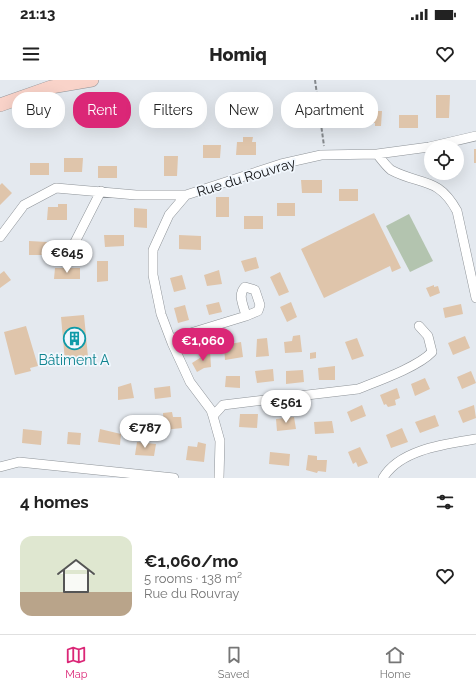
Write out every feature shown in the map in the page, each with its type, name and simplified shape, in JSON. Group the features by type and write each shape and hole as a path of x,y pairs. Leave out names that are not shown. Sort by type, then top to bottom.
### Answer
{"street":[{"path":"0,105 51,83 92,80"},
{"name":"Rue du Rouvray","path":"219,478 220,441 213,416 211,410 190,382 171,340 161,314 153,275 153,250 169,215 186,195 281,164 321,155 376,154 429,147 476,136"},
{"path":"376,154 390,169 439,188 450,198 457,211 476,298"},
{"path":"0,237 24,204 56,188 136,194 186,195"},
{"path":"75,242 101,191"},
{"path":"171,340 246,316"},
{"path":"213,416 223,405 358,388 378,381 425,359 432,352 428,336 419,326"},
{"path":"383,478 402,461 416,452 431,447 476,439"},
{"path":"0,467 19,462 174,478"}],"path":[{"path":"315,80 322,120 324,152"}],"green space":[{"path":"409,214 433,261 410,272 386,226"}],"building":[{"path":"436,95 450,95 449,118 436,118"},
{"path":"378,111 382,111 381,126 378,126"},
{"path":"399,115 418,115 418,128 399,128"},
{"path":"243,137 253,137 252,142 256,142 256,155 236,155 237,142 243,142"},
{"path":"203,145 221,145 220,158 203,158"},
{"path":"474,149 476,149 476,163 474,163"},
{"path":"164,156 178,156 177,176 164,176"},
{"path":"64,158 83,158 82,172 64,172"},
{"path":"30,163 49,163 49,175 30,175"},
{"path":"98,166 117,166 117,178 98,178"},
{"path":"301,180 322,180 322,193 302,193"},
{"path":"2,183 12,193 0,205 0,185"},
{"path":"339,189 358,189 358,201 339,201"},
{"path":"216,197 229,197 229,217 216,217"},
{"path":"277,203 295,203 295,216 277,216"},
{"path":"58,204 67,204 67,220 47,220 48,207 58,207"},
{"path":"134,208 147,209 147,228 134,227"},
{"path":"374,213 401,268 392,272 390,266 324,298 301,249"},
{"path":"244,216 263,216 263,229 244,229"},
{"path":"104,235 124,235 124,246 105,247"},
{"path":"179,235 201,236 201,250 179,249"},
{"path":"29,241 47,242 46,255 29,255"},
{"path":"256,257 259,268 245,272 241,261"},
{"path":"97,261 108,261 108,281 97,282"},
{"path":"55,268 80,268 80,279 54,279"},
{"path":"219,270 222,284 207,286 204,275"},
{"path":"4,271 11,280 0,288 0,274"},
{"path":"280,272 289,292 279,296 270,277"},
{"path":"182,275 186,289 174,292 170,278"},
{"path":"434,285 434,287 438,286 440,293 430,297 426,288"},
{"path":"219,302 222,312 209,315 206,305"},
{"path":"291,302 297,317 287,322 280,307"},
{"path":"461,304 463,314 445,318 443,308"},
{"path":"185,305 189,320 178,323 174,308"},
{"name":"Bâtiment A","path":"84,315 88,357 80,357 81,360 65,361 61,317"},
{"path":"26,326 38,366 30,368 31,371 15,375 4,332"},
{"path":"300,335 302,352 285,353 284,342 292,341 293,336"},
{"path":"465,336 470,348 453,355 448,343"},
{"path":"267,338 269,356 256,357 257,339"},
{"path":"357,338 364,356 352,360 345,342"},
{"path":"241,342 243,357 225,360 224,345"},
{"path":"210,350 211,367 204,368 197,372 192,363 203,356 203,351"},
{"path":"316,352 316,358 310,359 310,353"},
{"path":"335,366 335,380 319,380 318,368"},
{"path":"273,369 274,381 257,383 255,371"},
{"path":"303,370 304,382 286,384 286,371"},
{"path":"471,371 476,383 462,389 457,377"},
{"path":"226,376 240,376 240,388 225,387"},
{"path":"425,378 430,389 415,396 411,384"},
{"path":"131,383 134,398 118,400 118,387"},
{"path":"170,386 171,397 155,399 154,388"},
{"path":"397,388 400,398 395,400 396,405 388,407 386,404 384,405 380,395"},
{"path":"362,405 366,416 351,422 347,412"},
{"path":"474,405 476,418 463,423 458,411"},
{"path":"172,412 173,417 181,417 182,428 164,430 163,413"},
{"path":"240,414 258,414 257,428 239,427"},
{"path":"435,415 439,426 420,433 415,422"},
{"path":"294,417 296,429 277,431 276,419"},
{"path":"332,421 334,433 315,434 314,422"},
{"path":"402,428 408,442 391,448 386,435"},
{"path":"23,429 42,431 41,445 22,443"},
{"path":"100,429 121,434 120,445 98,442"},
{"path":"68,432 81,433 80,445 67,444"},
{"path":"137,442 156,444 154,456 135,455"},
{"path":"198,442 206,444 204,462 186,460 188,446 197,447"},
{"path":"360,447 368,463 358,467 356,462 353,464 348,452"},
{"path":"270,452 290,454 289,466 269,464"},
{"path":"308,455 317,456 317,460 327,460 326,472 318,471 317,473 306,470"}],"place":[{"name":"Bâtiment A","path":"74,338"}]}
